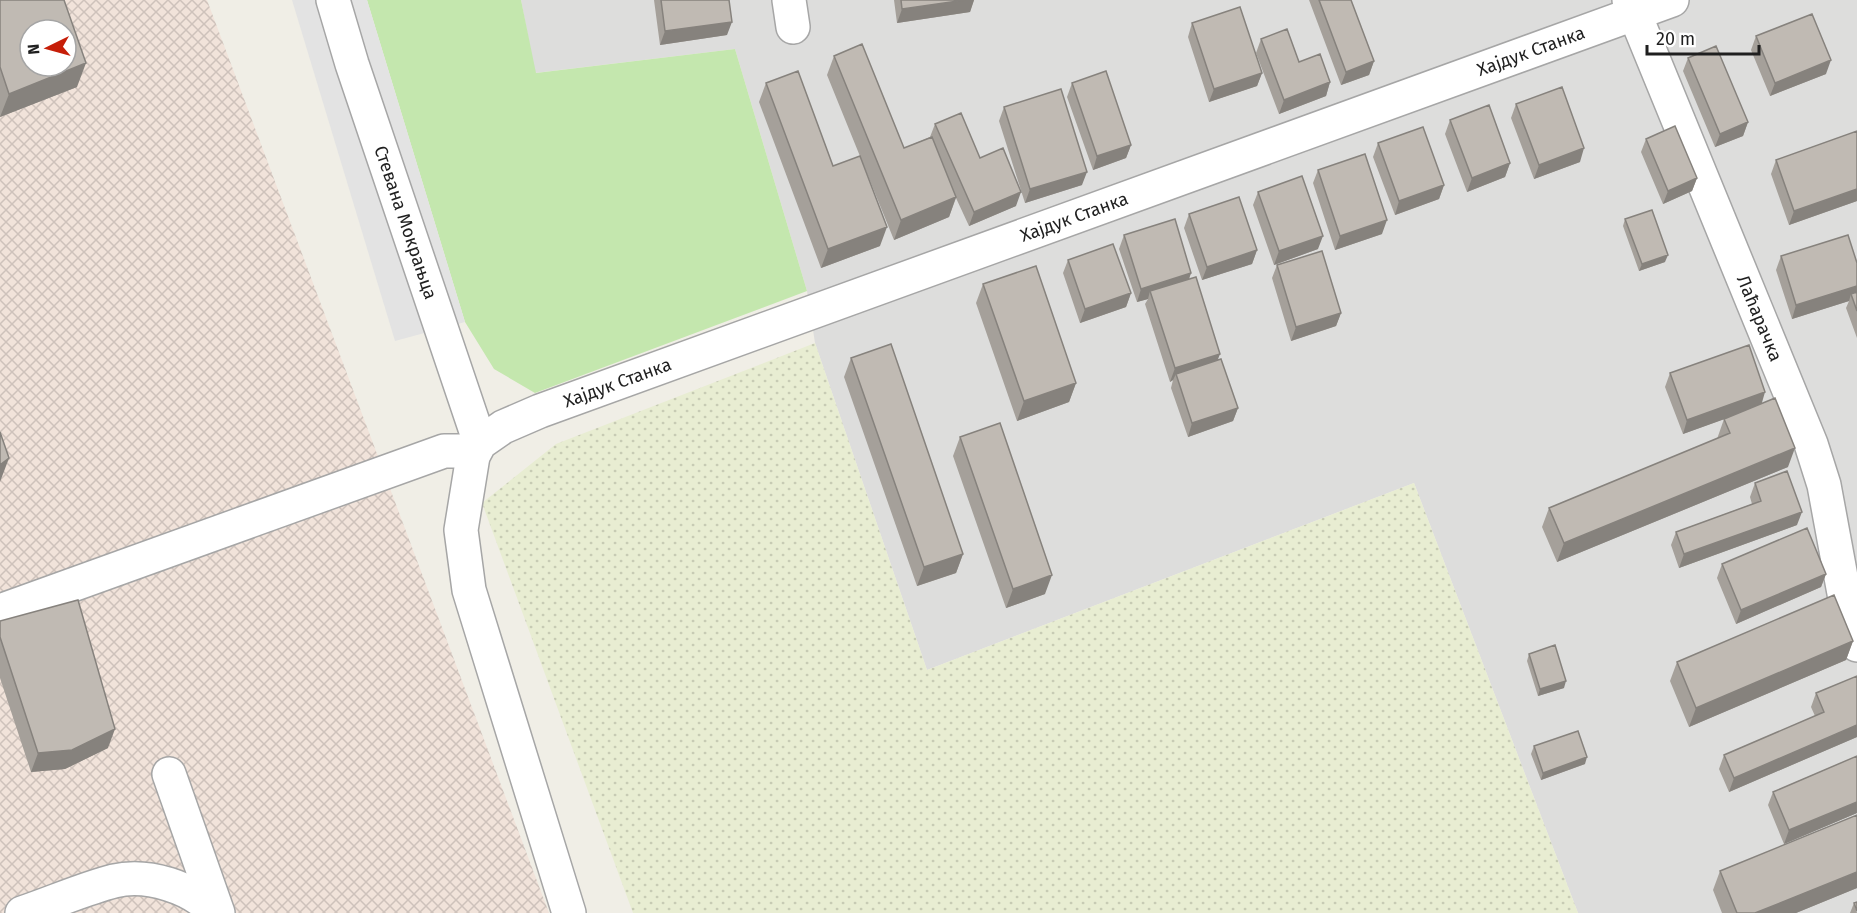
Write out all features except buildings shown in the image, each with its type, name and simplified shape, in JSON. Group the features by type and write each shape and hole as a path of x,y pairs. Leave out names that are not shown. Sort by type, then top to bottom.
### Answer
{"street":[{"name":"Стевана Мокрањца","path":"333,0 476,449"},
{"name":"Хајдук Станка","path":"476,449 503,428 540,411 1632,6 1672,0"},
{"name":"Лаћарачка","path":"1632,6 1811,444 1824,485 1846,604 1857,645"},
{"path":"0,611 444,451 476,449 461,530 469,590 569,913"},
{"path":"169,774 216,913"},
{"path":"22,913 116,880 141,880 168,884 191,892 216,913"}],"shaded area":[{"path":"0,0 207,0 549,913 0,913"},
{"path":"292,0 367,0 465,322 395,341"},
{"path":"521,0 1857,0 1857,913 1578,913 1414,483 927,670 815,343 807,291 735,49 535,73"}],"green space":[{"path":"367,0 521,0 536,73 735,49 807,291 535,393 494,369 465,322"},
{"path":"815,343 927,670 1414,483 1578,913 633,913 482,503 556,444"}]}
